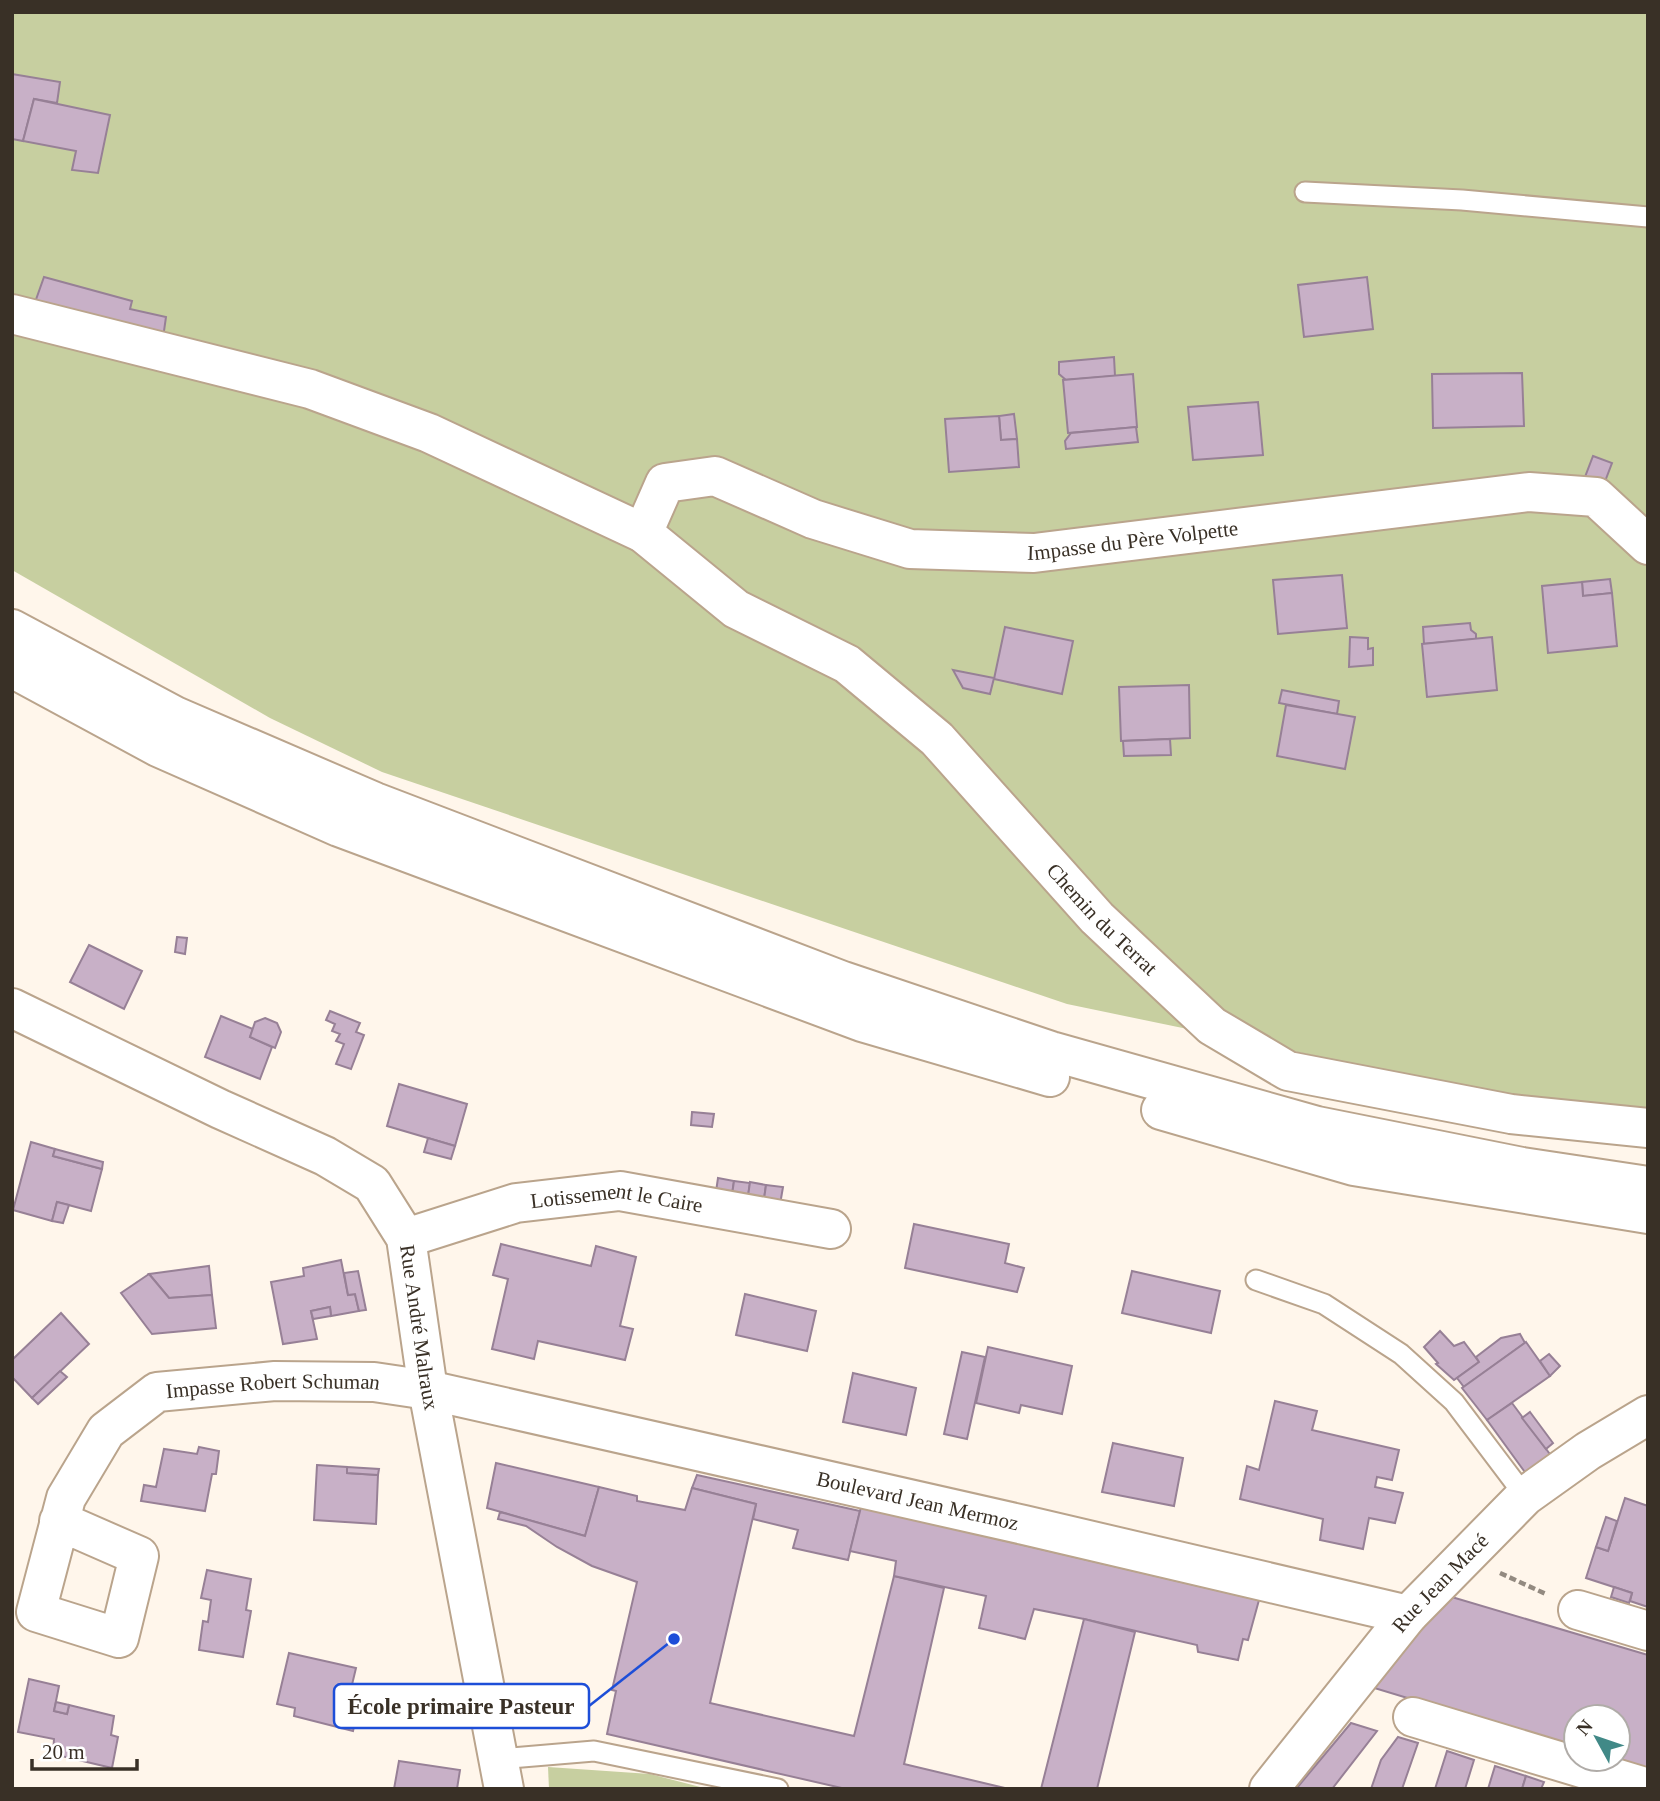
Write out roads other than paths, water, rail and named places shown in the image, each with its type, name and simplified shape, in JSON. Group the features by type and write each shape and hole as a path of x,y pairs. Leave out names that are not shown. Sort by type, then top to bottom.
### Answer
{"main road":[{"name":"Chemin du Terrat","path":"12,314 310,389 429,433 643,533 736,609 848,664 937,740 1097,918 1212,1026 1287,1071 1511,1114 1648,1129"},
{"name":"Impasse du Père Volpette","path":"643,533 665,483 715,476 813,519 909,549 1034,553 1529,492 1596,497 1648,545"},
{"path":"12,629 175,716 376,802 856,985 1051,1051 1317,1126 1522,1167 1648,1186"},
{"path":"12,667 158,747 340,827 862,1022 1354,1166 1648,1214"},
{"name":"Rue André Malraux","path":"12,1008 220,1109 324,1156 372,1184 406,1238 428,1391 502,1774"},
{"name":"Lotissement le Caire","path":"406,1238 516,1203 620,1191 831,1229"},
{"name":"Impasse Robert Schuman","path":"59,1521 66,1497 106,1431 157,1392 275,1381 374,1382 428,1391"},
{"name":"Boulevard Jean Mermoz","path":"428,1391 1408,1615"},
{"name":"Rue Jean Macé","path":"1269,1789 1408,1615 1525,1496 1588,1451 1648,1415"},
{"path":"1578,1610 1648,1632"},
{"path":"1413,1717 1648,1788"}],"lane":[{"path":"1305,192 1462,200 1648,217"},
{"path":"1256,1280 1324,1304 1401,1354 1454,1402 1525,1496"},
{"path":"502,1774 594,1751 778,1789"}],"place":[{"name":"École primaire Pasteur","path":"674,1639"}]}
